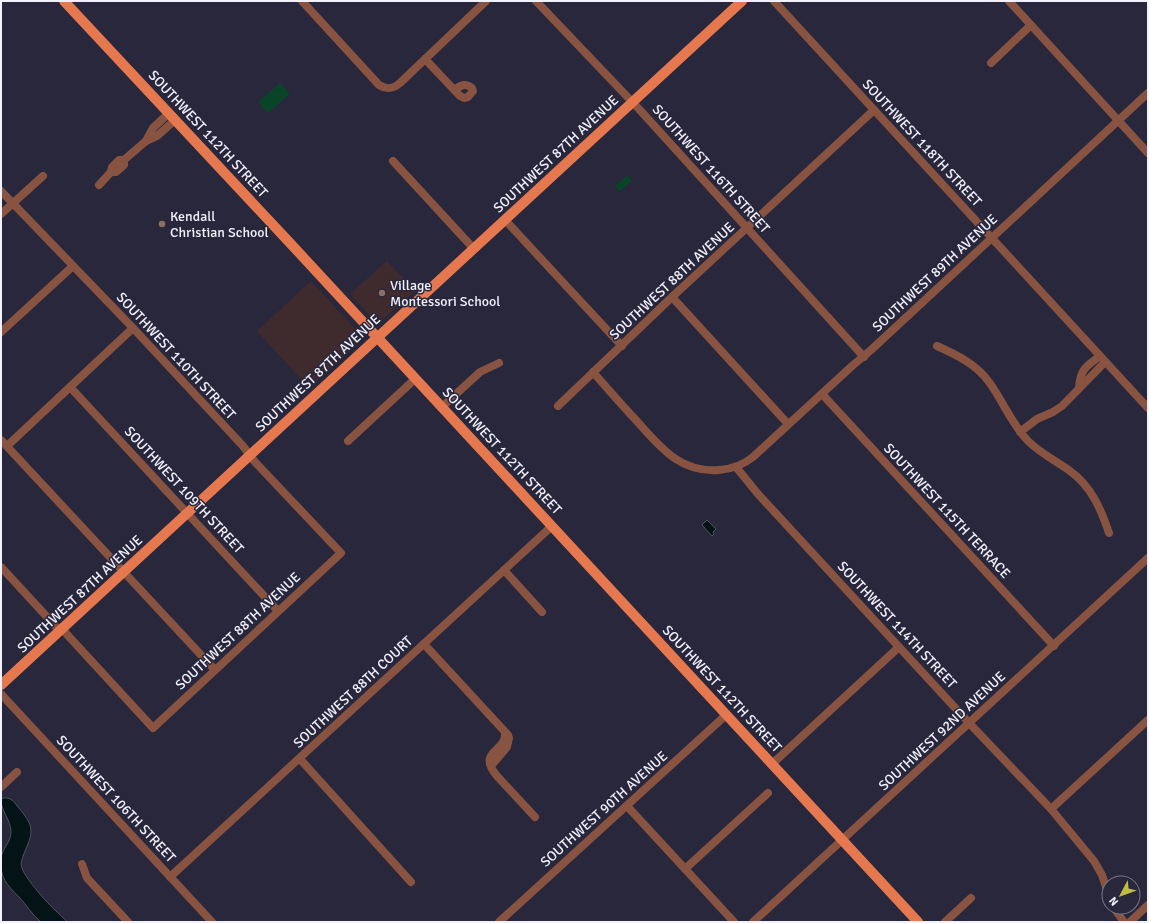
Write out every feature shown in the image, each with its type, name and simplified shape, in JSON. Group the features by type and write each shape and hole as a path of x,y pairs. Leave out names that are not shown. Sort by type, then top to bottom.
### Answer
{"main road":[{"name":"SOUTHWEST 112TH STREET","path":"64,1 918,922"},
{"name":"SOUTHWEST 87TH AVENUE","path":"1,686 742,1"}],"street":[{"path":"302,1 376,82 384,88 390,89 395,88 486,1"},
{"name":"SOUTHWEST 116TH STREET","path":"536,1 632,102 864,357"},
{"name":"SOUTHWEST 118TH STREET","path":"774,1 1148,408"},
{"path":"1009,1 1148,153"},
{"path":"991,63 1031,25"},
{"path":"425,59 454,90"},
{"name":"SOUTHWEST 89TH AVENUE","path":"736,467 753,457 864,357 1148,93"},
{"name":"SOUTHWEST 88TH AVENUE","path":"558,406 672,297 874,110"},
{"path":"99,185 111,172 112,167 119,160 124,160 146,141 153,128 172,116"},
{"path":"393,161 474,249"},
{"path":"1,214 43,176"},
{"name":"SOUTHWEST 110TH STREET","path":"1,184 4,193 13,203 132,328 341,553"},
{"path":"505,220 622,346"},
{"path":"1,332 73,266"},
{"path":"672,297 788,424"},
{"path":"132,328 70,387 4,443 215,670"},
{"path":"937,346 960,357 985,376 1020,432 1040,451 1075,475 1087,488 1098,504 1108,533"},
{"path":"1020,432 1037,419 1062,406 1102,359"},
{"path":"442,407 480,372 499,363"},
{"path":"593,372 662,449 673,458 686,465 700,469 716,470 736,467"},
{"path":"348,441 415,379"},
{"name":"SOUTHWEST 109TH STREET","path":"70,387 278,611"},
{"name":"SOUTHWEST 115TH TERRACE","path":"822,394 1054,646"},
{"name":"SOUTHWEST 114TH STREET","path":"736,467 758,494 970,724 1051,809 1094,861 1102,875"},
{"name":"SOUTHWEST 88TH COURT","path":"170,877 552,526"},
{"name":"SOUTHWEST 88TH AVENUE","path":"61,630 153,728 341,553"},
{"name":"SOUTHWEST 92ND AVENUE","path":"753,922 970,724 1148,558"},
{"path":"1,567 61,630"},
{"path":"504,570 542,612"},
{"path":"424,644 505,731 509,738 507,747 491,766 495,774 535,817"},
{"path":"772,764 899,647"},
{"name":"SOUTHWEST 106TH STREET","path":"1,694 212,922"},
{"name":"SOUTHWEST 90TH AVENUE","path":"499,922 726,714"},
{"path":"1051,809 1148,720"},
{"path":"300,759 411,882"},
{"path":"1,787 17,772"},
{"path":"685,869 768,793"},
{"path":"627,806 734,922"},
{"path":"82,864 87,878 128,922"},
{"path":"945,922 971,898"},
{"path":"1130,922 1148,905"}],"shaded area":[{"name":"Village Montessori School","path":"387,261 415,291 381,321 375,322 350,294"},
{"path":"311,281 361,335 360,341 309,388 257,331"},
{"path":"707,520 716,529 712,536 702,525"},
{"path":"3,798 8,798 13,801 24,814 30,825 31,835 21,864 24,872 52,908 67,922 41,922 5,880 2,871 1,858 11,836 11,828 1,804 1,800"}],"green space":[{"path":"280,83 290,94 268,113 258,102"},
{"path":"627,175 632,181 620,191 615,186"}],"place":[{"name":"Kendall Christian School","path":"162,224"},
{"name":"Village Montessori School","path":"382,293"}]}
